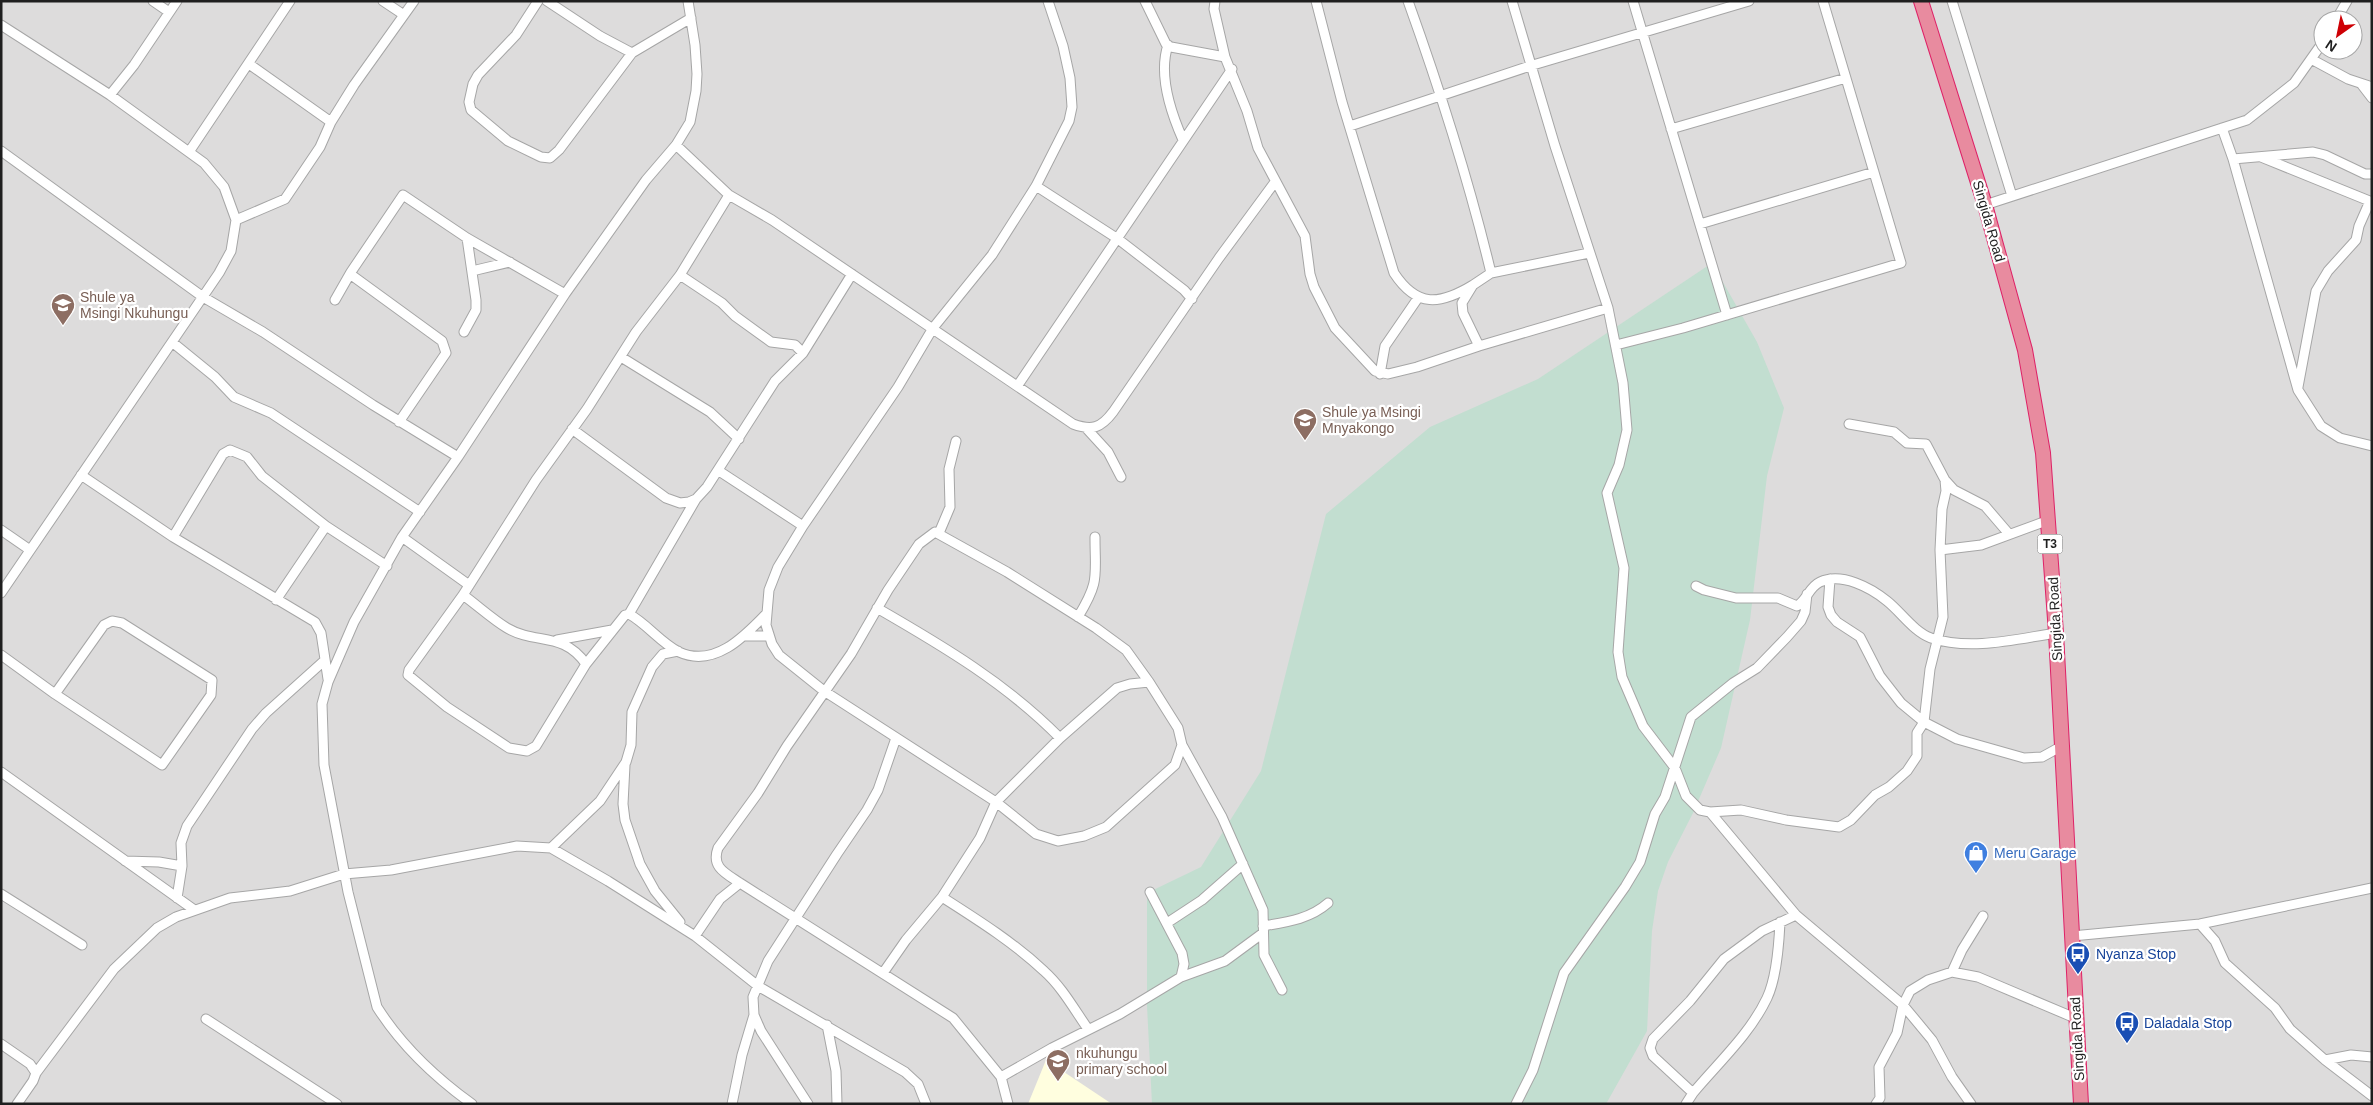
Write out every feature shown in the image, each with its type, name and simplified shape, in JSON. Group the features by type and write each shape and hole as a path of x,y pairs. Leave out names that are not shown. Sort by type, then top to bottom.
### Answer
{"highway":[{"name":"Singida Road","path":"1921,1 1985,205 2025,350 2043,452 2056,633 2081,1104"}],"street":[{"path":"152,1 169,12"},
{"path":"110,95 134,65 177,1"},
{"path":"190,152 290,1"},
{"path":"383,1 404,15"},
{"path":"236,220 285,199 320,147 332,122 414,1"},
{"path":"538,1 516,35 478,76 469,98 471,110 508,141 541,157 550,158 559,150 632,53 691,18"},
{"path":"547,1 600,36 632,53"},
{"path":"472,1104 426,1066 385,1019 377,1007 344,874 324,765 322,704 328,682 354,622 402,537 458,457 565,294 646,180 676,145 690,122 696,91 695,45 688,1"},
{"path":"1048,1 1063,46 1070,78 1072,107 1069,121 1036,186 992,254 933,328 898,387 803,526 778,567 769,590 766,614 769,636 779,656 824,691 996,802 1036,834 1058,841 1084,836 1106,827 1123,814 1174,765 1182,745"},
{"path":"1144,1 1168,45 1164,62 1166,78 1173,116 1183,140"},
{"path":"1215,1 1214,9 1225,57 1232,69 1258,148 1305,236 1311,281 1335,328 1370,367 1380,374 1417,367 1478,346 1608,308"},
{"path":"1316,1 1350,126 1394,273 1400,283 1418,298 1441,299 1473,285 1491,273 1590,253"},
{"path":"1408,1 1441,97 1477,217 1491,273"},
{"path":"1512,1 1533,65 1555,146 1608,308 1616,345 1627,415 1627,430 1619,465 1608,493 1624,568 1618,652 1622,677 1643,726 1675,768 1686,796 1700,810 1710,812 1741,810 1786,820 1839,827 1851,820 1875,795 1889,787 1907,771 1917,756 1917,733 1924,722 1930,669 1939,640 1943,617 1940,550 1942,509 1946,491 1945,480"},
{"path":"1633,1 1727,315"},
{"path":"1350,126 1533,65 1749,1"},
{"path":"1616,345 1727,315 1902,263 1822,1"},
{"path":"1952,1 2012,196"},
{"path":"1,25 110,95 204,163 224,187 236,220 231,251 203,297 1,593"},
{"path":"1168,45 1225,57"},
{"path":"1985,205 2247,120 2294,83 2313,56"},
{"path":"2311,59 2362,85 2372,87"},
{"path":"248,64 332,122"},
{"path":"1018,385 1232,69"},
{"path":"1671,129 1846,78"},
{"path":"2362,85 2372,98"},
{"path":"2222,128 2233,159 2298,390 2321,426 2340,438 2372,446"},
{"path":"676,145 729,195 772,220 1073,424 1087,429 1108,452 1121,477"},
{"path":"1,152 203,297 263,332 400,422 458,457"},
{"path":"2233,159 2301,152 2319,153 2365,174 2372,174"},
{"path":"2259,156 2371,201 2359,226 2356,240 2328,271 2316,291 2298,390"},
{"path":"1700,224 1874,172"},
{"path":"1087,429 1098,427 1106,422 1219,258 1275,182"},
{"path":"1036,186 1118,239 1184,290 1192,299"},
{"path":"336,300 350,274 403,195 467,238 565,294"},
{"path":"729,195 680,275 636,332 463,595 409,670 408,676 447,707 509,748 526,751 536,746 586,664 622,618 630,614 696,499 719,471 775,381 803,353 852,274"},
{"path":"464,332 476,310 467,238"},
{"path":"472,271 510,262"},
{"path":"350,274 442,341 446,353 400,422"},
{"path":"680,275 722,302 735,316 771,342 795,345 803,353"},
{"path":"1473,285 1462,303 1463,313 1478,346"},
{"path":"1380,374 1386,346 1418,298"},
{"path":"172,342 215,377 234,397 271,413 420,512"},
{"path":"621,357 710,412 739,439"},
{"path":"1849,424 1894,432 1907,443 1926,444 1945,480 1954,490 1984,506 2009,534"},
{"path":"572,429 666,498 680,503 696,499"},
{"path":"939,533 950,507 950,469 956,441"},
{"path":"173,537 216,463 223,454 230,450 247,457 262,476 326,526 387,566"},
{"path":"719,471 803,526"},
{"path":"81,476 173,537 315,622 321,633 328,682"},
{"path":"1940,550 1981,545 2049,520"},
{"path":"276,600 326,526"},
{"path":"1,530 30,550"},
{"path":"1008,1104 1001,1077 953,1018 740,883 718,868 714,857 718,848 758,793 850,654 877,608 919,544 930,534 939,533 1007,572 1126,650 1178,728 1182,745 1198,769 1243,864 1263,910 1266,962 1282,990"},
{"path":"402,537 469,585"},
{"path":"1078,617 1095,586 1097,576 1095,537"},
{"path":"1696,586 1704,590 1736,598 1778,598 1797,606 1813,586 1830,579 1841,578 1865,588 1886,600 1921,633 1939,640 1982,643 2056,633"},
{"path":"1830,579 1828,607 1831,615 1837,622 1860,637 1880,676 1901,702 1924,722 1957,739 2024,758 2042,757 2062,746"},
{"path":"1516,1104 1533,1070 1564,973 1625,887 1640,862 1655,814 1666,797 1688,725 1695,713 1756,668 1801,621 1805,612 1806,594"},
{"path":"463,595 508,628 529,636 557,640 612,630"},
{"path":"877,608 933,640 1009,691 1060,738"},
{"path":"630,614 678,651 701,657 710,656 745,636 766,614"},
{"path":"1,655 55,694 162,765 212,695 213,687 212,680 122,623 112,621 104,625 55,694"},
{"path":"745,636 769,636"},
{"path":"557,640 578,652 586,664"},
{"path":"678,651 663,654 658,659 640,691 632,712 631,745 626,762 623,804 625,820 640,864 655,891 686,930"},
{"path":"177,898 182,866 180,843 187,826 252,729 266,713 326,660"},
{"path":"883,974 906,940 942,897 980,838 996,802 1060,738 1117,688 1130,684 1149,682"},
{"path":"732,1104 742,1055 754,1015 753,997 768,961 836,854 867,810 878,790 896,738"},
{"path":"551,848 600,801 626,762"},
{"path":"1,773 193,909"},
{"path":"1710,812 1796,915 1830,945 1856,963 1903,1005 1932,1040 1952,1077 1971,1104"},
{"path":"17,1104 36,1073 114,969 157,928 193,909 230,898 290,891 344,874 391,870 517,846 551,848 651,906 695,936 758,986 905,1072 918,1084 926,1104"},
{"path":"125,861 159,862 182,866"},
{"path":"1167,923 1202,900 1243,864"},
{"path":"695,936 720,898 740,883"},
{"path":"2072,936 2200,924 2372,888"},
{"path":"1150,892 1182,953 1184,964 1181,977"},
{"path":"1,894 82,945"},
{"path":"942,897 1002,936 1045,972 1059,987 1088,1029"},
{"path":"1001,1077 1088,1029 1120,1014 1181,977 1225,961 1263,930 1316,912 1328,903"},
{"path":"1693,1093 1653,1056 1650,1048 1653,1039 1690,1001 1724,959 1746,941 1796,915"},
{"path":"1952,972 1962,950 1984,916"},
{"path":"1686,1104 1693,1093 1754,1022 1768,996 1779,944 1780,922"},
{"path":"2200,924 2215,940 2225,963 2275,1008 2290,1029 2325,1060 2372,1096"},
{"path":"1876,1104 1880,1098 1879,1067 1897,1033 1903,1005 1916,986 1952,972 1978,977 2075,1018"},
{"path":"754,1015 761,1031 808,1104"},
{"path":"206,1019 337,1104"},
{"path":"827,1025 836,1071 836,1104"},
{"path":"1,1044 30,1064 36,1073"},
{"path":"2325,1060 2351,1055 2372,1057"}],"shaded area":[{"path":"1,1 2372,1 2372,1104 1,1104"},
{"path":"1712,263 1757,342 1784,408 1767,476 1750,620 1721,748 1693,813 1668,862 1658,891 1652,931 1647,1031 1606,1104 1152,1104 1147,1006 1147,893 1201,867 1261,771 1326,514 1430,427 1538,379"},
{"name":"nkuhungu primary school","path":"1046,1060 1112,1104 1028,1104"}],"place":[{"name":"Shule ya Msingi Nkuhungu","path":"63,326"},
{"name":"Shule ya Msingi Mnyakongo","path":"1305,441"},
{"name":"Meru Garage","path":"1976,874"},
{"name":"Nyanza Stop","path":"2078,975"},
{"name":"Daladala Stop","path":"2127,1044"},
{"name":"nkuhungu primary school","path":"1058,1082"}]}
